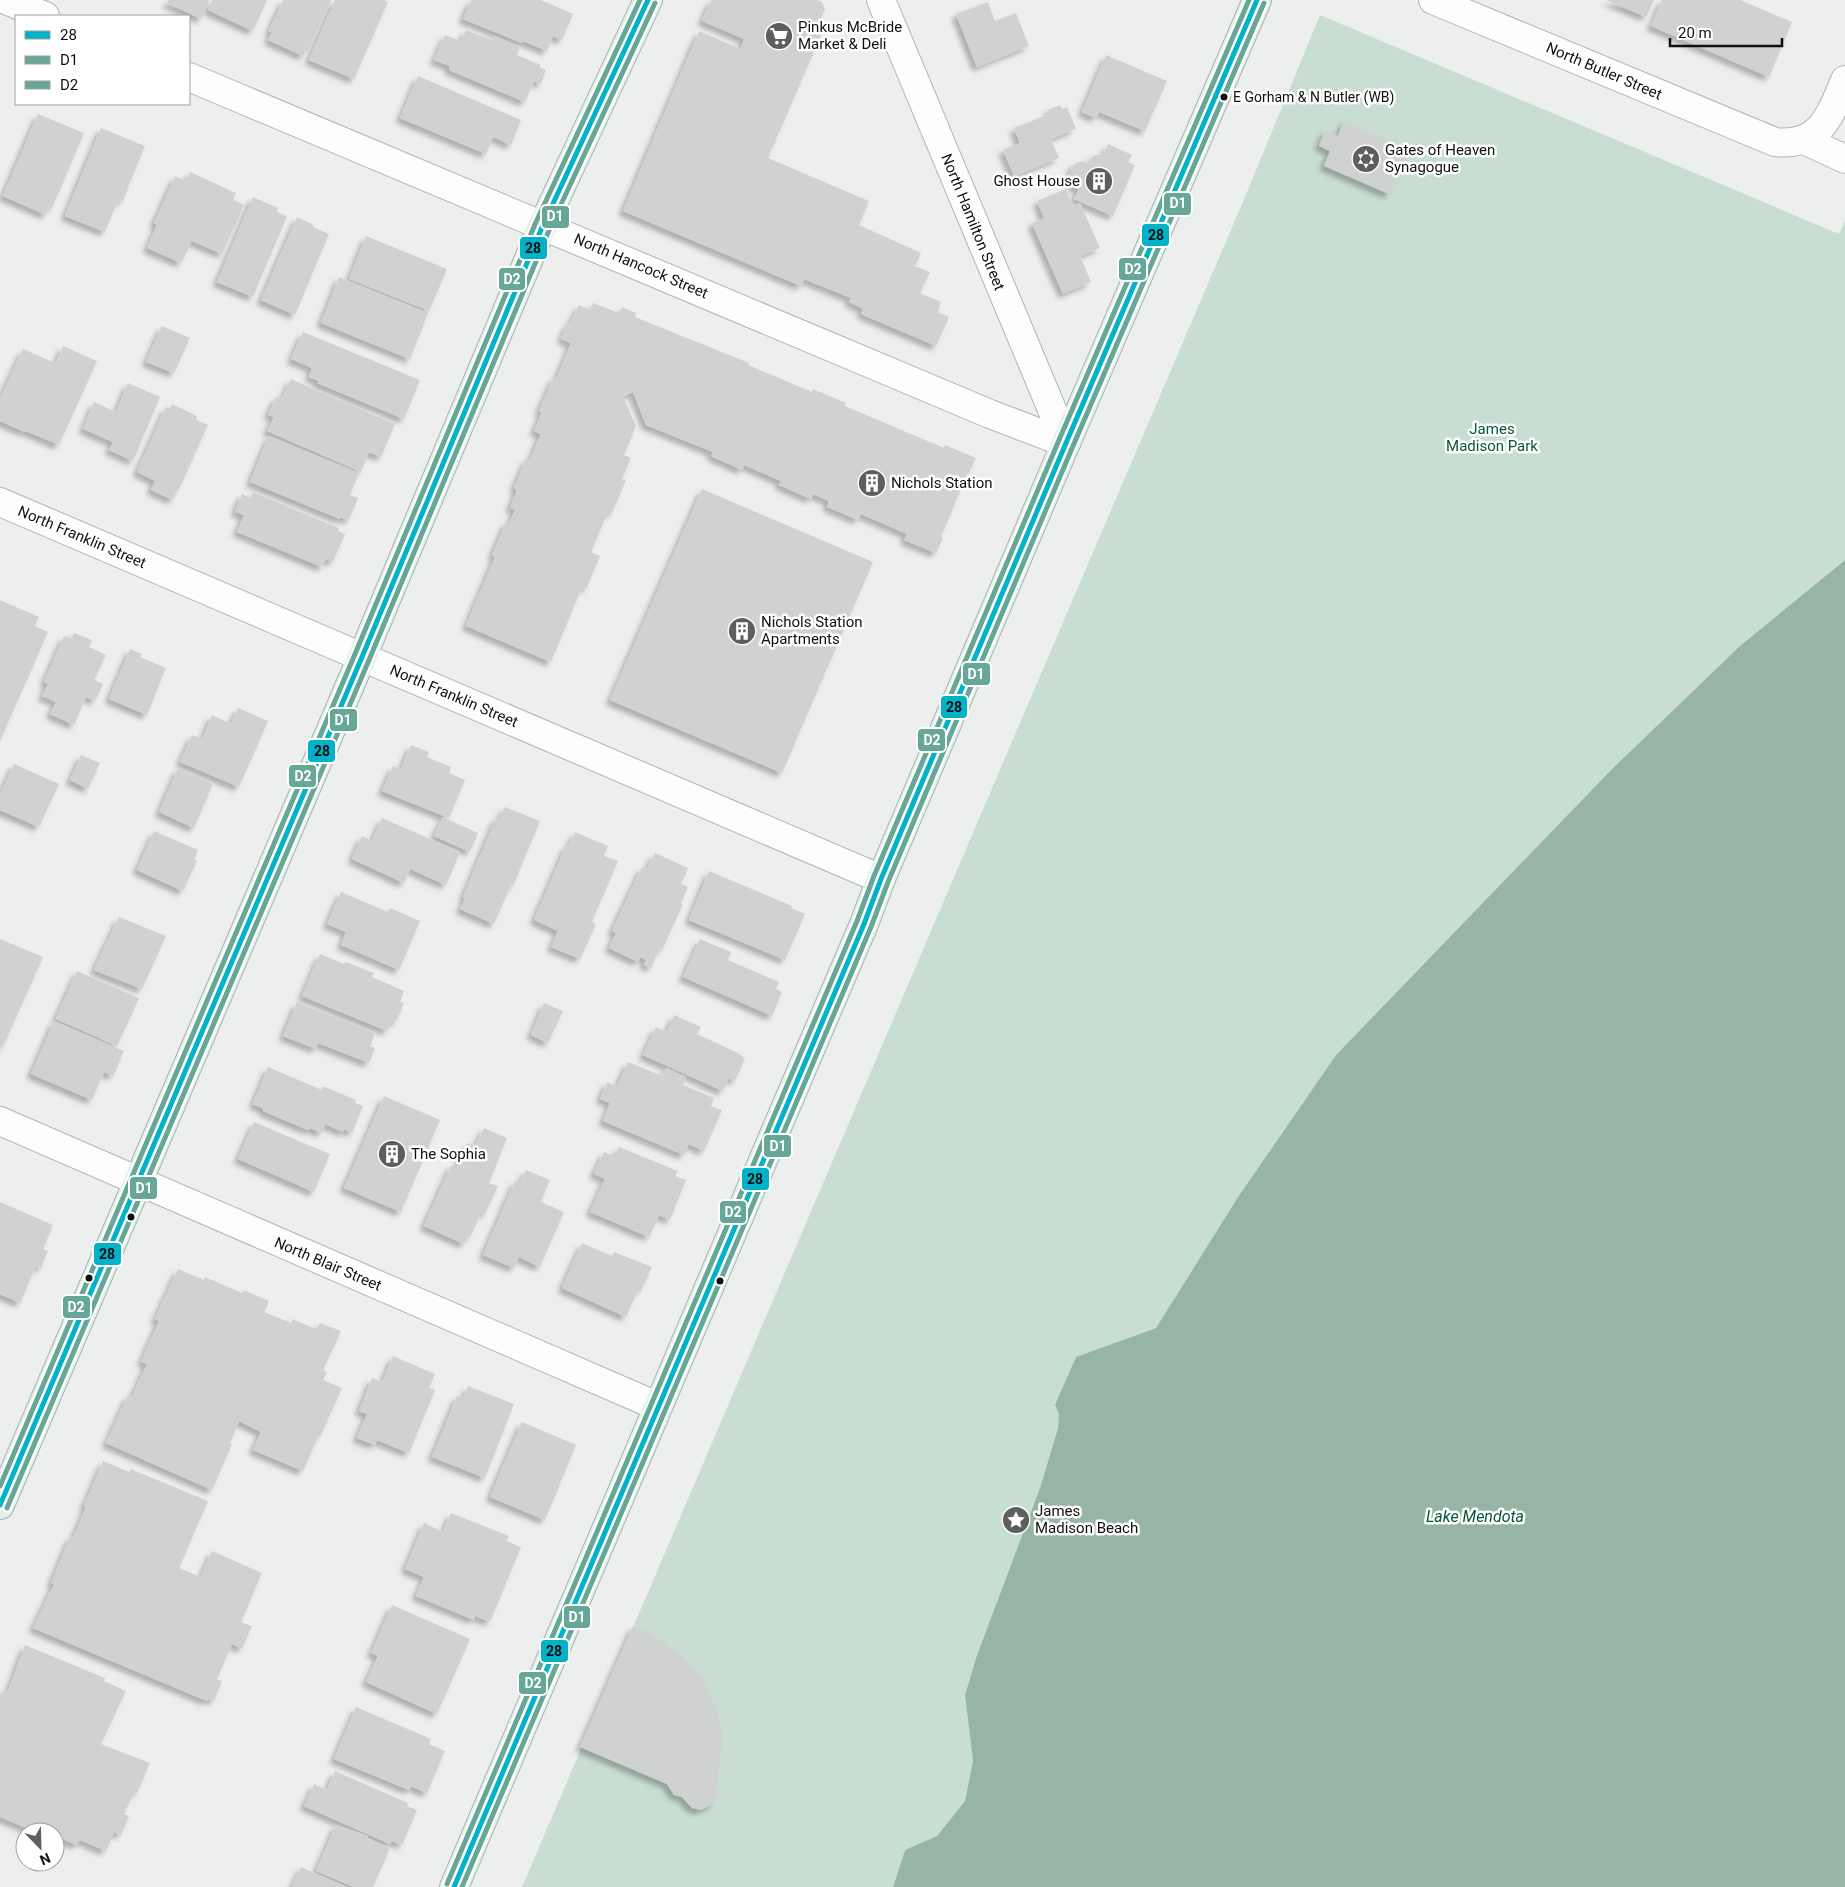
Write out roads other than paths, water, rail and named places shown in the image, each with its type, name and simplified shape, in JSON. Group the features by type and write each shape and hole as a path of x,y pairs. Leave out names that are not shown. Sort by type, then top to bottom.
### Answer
{"main road":[{"path":"0,1504 362,657 543,225 648,0"},
{"path":"454,1887 1066,443 1257,0"}],"street":[{"path":"6,0 42,15"},
{"name":"North Hamilton Street","path":"881,0 1066,443"},
{"name":"North Butler Street","path":"1433,0 1775,142 1790,144 1804,140"},
{"name":"North Hancock Street","path":"190,76 990,414 1066,443"},
{"path":"1804,140 1815,134 1832,111 1845,80"},
{"path":"1804,140 1845,159"},
{"name":"North Franklin Street","path":"0,502 881,879"},
{"name":"North Blair Street","path":"0,1121 657,1406"}],"water":[{"name":"Lake Mendota","path":"1845,560 1845,1887 893,1887 905,1850 937,1836 965,1801 973,1761 965,1695 977,1655 1040,1488 1058,1428 1059,1414 1055,1405 1076,1357 1156,1328 1238,1197 1336,1055 1612,769 1741,645"}],"place":[{"name":"Pinkus McBride Market & Deli","path":"779,36"},
{"name":"E Gorham & N Butler (WB)","path":"1224,97"},
{"name":"Gates of Heaven Synagogue","path":"1366,159"},
{"name":"Ghost House","path":"1099,181"},
{"name":"Nichols Station","path":"872,483"},
{"name":"Nichols Station Apartments","path":"742,631"},
{"name":"The Sophia","path":"392,1154"},
{"name":"James Madison Beach","path":"1016,1520"}],"park label":[{"name":"James Madison Park","path":"1492,438"}]}
